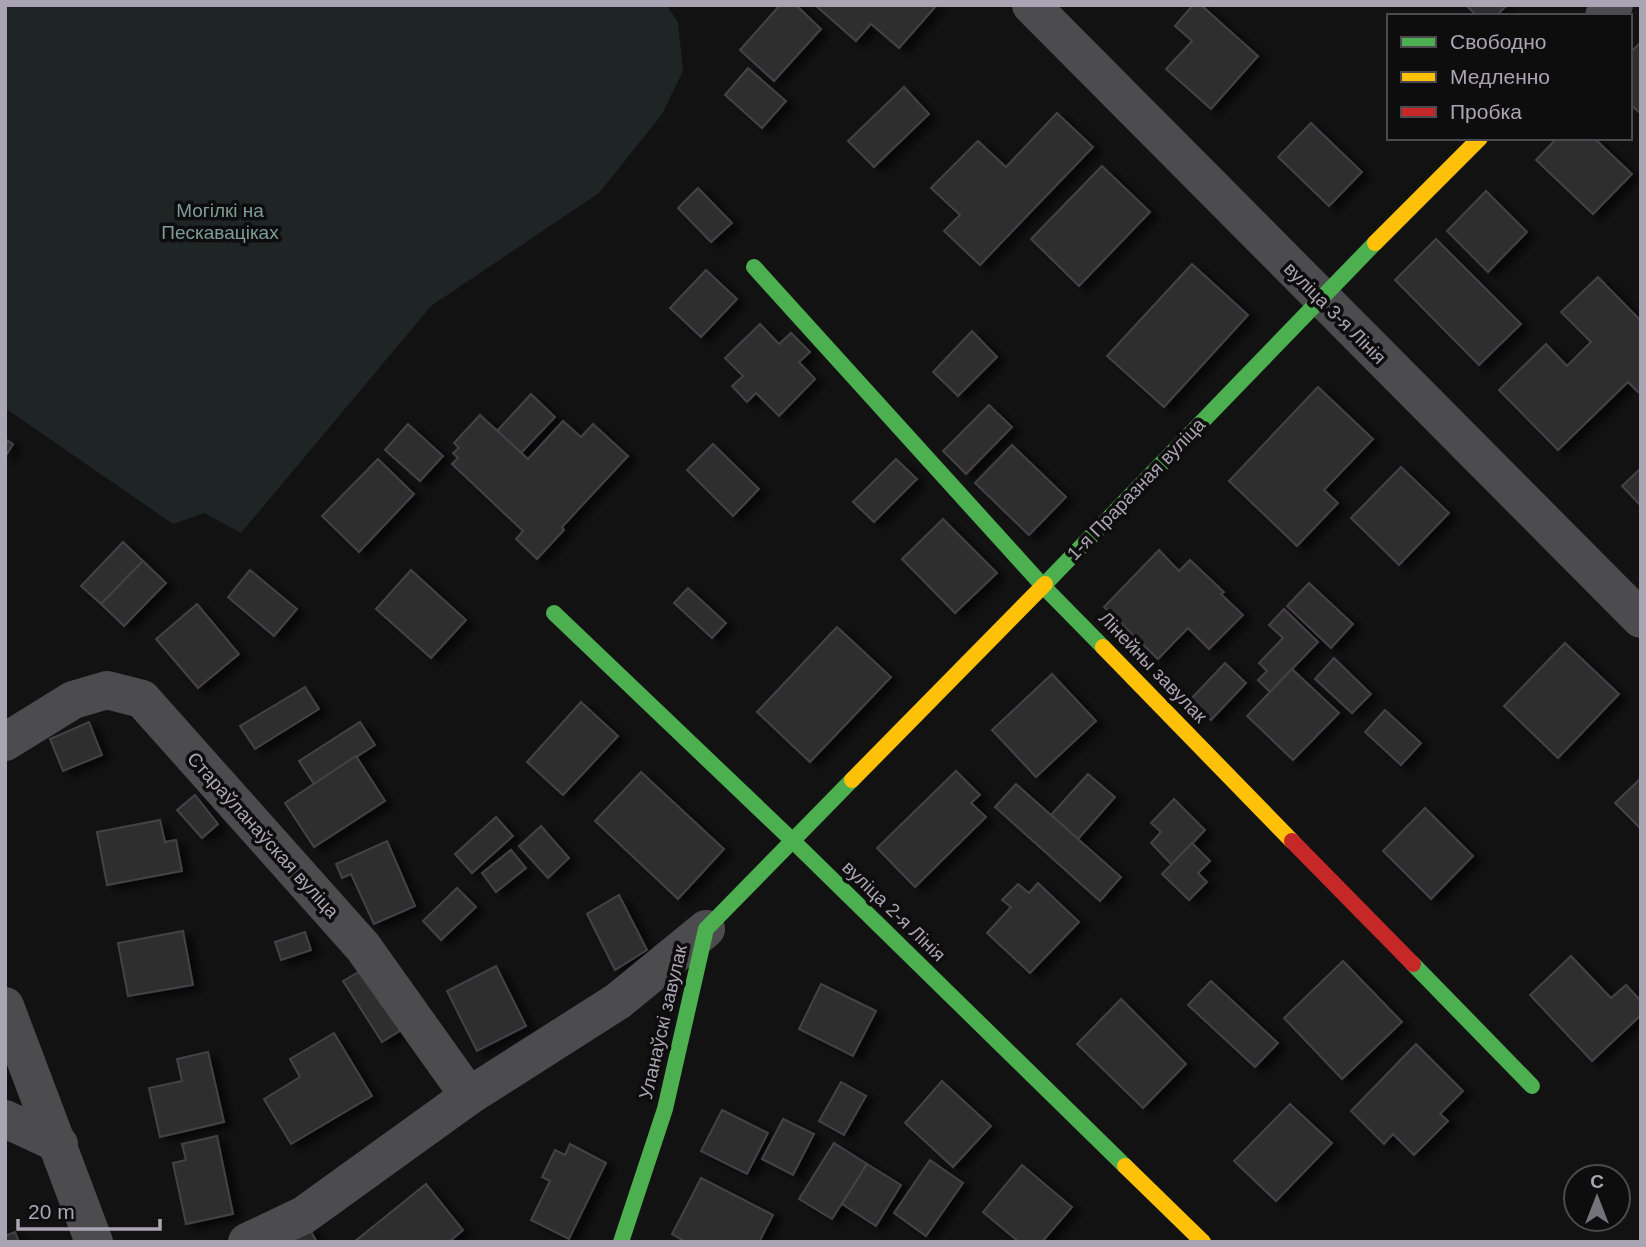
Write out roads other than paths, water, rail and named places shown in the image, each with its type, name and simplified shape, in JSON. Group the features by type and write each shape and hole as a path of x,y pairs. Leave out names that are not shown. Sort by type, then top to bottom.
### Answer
{"street":[{"name":"вуліца 3-я Лінія","path":"1031,5 1641,619"},
{"name":"1-я Праразная вуліца","path":"794,842 1320,298 1478,140"},
{"name":"Лінейны завулак","path":"754,268 1043,586 1532,1086"},
{"name":"вуліца 2-я Лінія","path":"554,613 794,842 1203,1242"},
{"name":"Стараўланаўская вуліца","path":"5,742 72,700 107,690 142,699 363,947 468,1096"},
{"name":"Уланаўскі завулак","path":"621,1242 664,1109 706,929 794,842"},
{"path":"247,1242 304,1215 468,1096 618,1001 706,929"},
{"path":"5,1006 94,1242"},
{"path":"5,1119 59,1144"}],"park label":[{"name":"Могілкі на Пескаваціках","path":"220,221"}]}
